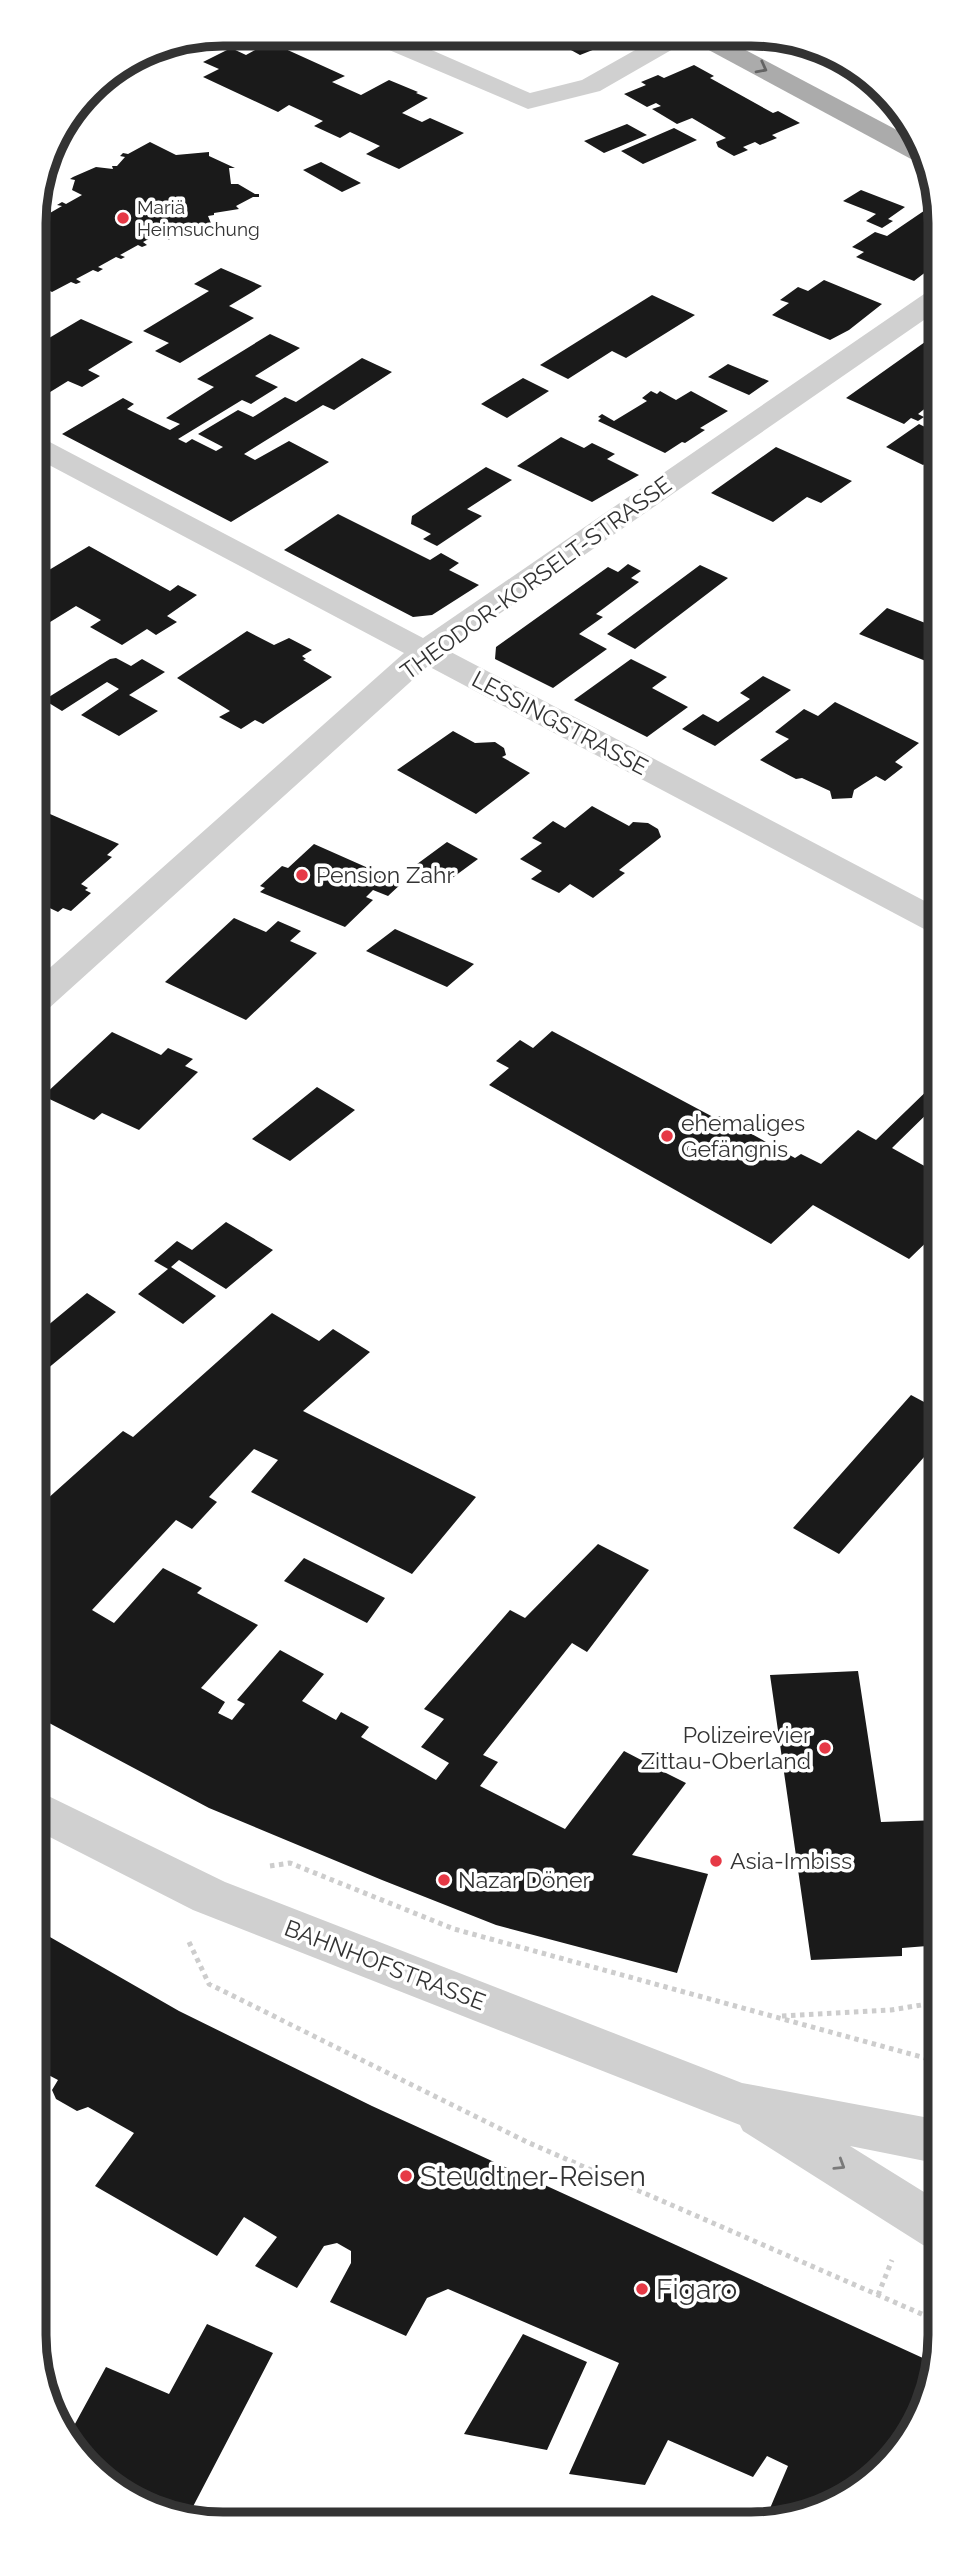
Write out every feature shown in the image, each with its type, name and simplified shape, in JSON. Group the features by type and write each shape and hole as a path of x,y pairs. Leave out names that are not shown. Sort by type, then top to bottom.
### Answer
{"main road":[{"path":"720,46 912,149"}],"street":[{"path":"400,46 528,101 591,86 661,46"},
{"name":"THEODOR-KORSELT-STRASSE","path":"46,992 425,651 928,304"},
{"name":"LESSINGSTRASSE","path":"46,451 928,917"},
{"name":"BAHNHOFSTRASSE","path":"46,1814 209,1896 741,2104 928,2140"},
{"name":"BAHNHOFSTRASSE","path":"741,2104 928,2221"}],"path":[{"path":"928,2059 454,1929 290,1863 240,1870 209,1896 188,1944 209,1984 527,2141 928,2317"},
{"path":"777,2016 891,2010 928,2004"}],"building":[{"path":"263,46 279,46 345,76 332,82 361,95 389,80 428,98 402,113 422,122 430,118 464,133 399,169 366,154 380,146 350,132 340,138 314,126 323,121 289,105 278,112 203,77 219,69 203,62 231,48 246,55"},
{"path":"564,46 603,46 580,55"},
{"path":"694,65 714,76 710,78 773,113 778,111 800,123 772,135 777,138 760,145 755,142 743,147 748,150 734,156 718,147 716,142 726,138 692,118 677,124 652,109 661,106 656,103 647,107 624,94 646,85 641,82 658,75 664,78"},
{"path":"627,124 647,135 604,153 584,141"},
{"path":"674,128 697,140 643,164 621,151"},
{"name":"Mariä Heimsuchung","path":"150,142 176,155 209,152 209,156 235,168 229,168 231,184 238,184 259,194 259,197 253,197 236,206 239,209 208,216 213,228 209,227 196,235 198,237 172,236 169,240 160,233 143,242 147,245 138,245 120,255 125,257 116,257 98,267 103,269 98,272 93,270 76,279 81,282 71,282 52,292 46,289 46,215 62,206 57,205 62,202 66,204 82,195 72,190 75,180 70,179 96,167 113,169 112,166 117,166 125,157 120,156 123,153 128,154"},
{"path":"321,162 361,183 342,192 303,170"},
{"path":"861,190 905,207 888,219 893,221 882,228 866,221 876,214 843,201"},
{"path":"928,208 928,272 914,281 856,257 864,252 852,247 875,232 887,236"},
{"path":"221,268 262,286 229,306 254,318 180,363 155,351 169,343 143,331 209,291 194,284"},
{"path":"824,280 882,304 849,330 830,340 772,315 789,303 780,300 798,287 808,291"},
{"path":"652,295 695,315 626,358 612,351 568,379 540,365"},
{"path":"81,319 133,342 88,370 100,376 82,387 68,381 46,395 46,340"},
{"path":"270,334 300,348 255,376 278,387 251,404 242,400 178,439 186,443 192,439 216,451 223,447 198,434 238,410 253,417 285,397 296,402 362,358 392,372 334,410 323,405 244,454 255,460 289,441 329,462 231,522 62,434 123,398 134,404 127,409 170,430 180,424 166,418 214,387 197,379"},
{"path":"928,340 928,406 918,414 924,417 918,421 911,418 904,424 846,398"},
{"path":"728,364 769,381 749,395 708,377"},
{"path":"523,378 549,391 507,418 481,404"},
{"path":"651,391 657,394 660,391 676,400 691,391 728,411 700,428 705,430 665,453 598,421 602,414 614,421 647,401 642,398"},
{"path":"919,424 928,428 928,462 923,465 886,447"},
{"path":"561,437 584,448 592,443 615,454 607,459 639,475 592,502 517,466"},
{"path":"776,447 852,481 821,503 807,497 773,522 711,493"},
{"path":"486,467 512,480 467,509 482,516 437,546 423,539 431,534 411,524 412,516"},
{"path":"338,514 430,560 441,553 459,563 449,570 479,585 432,615 413,617 284,550"},
{"path":"89,546 170,591 178,585 197,595 167,616 177,622 156,635 147,629 122,645 90,627 101,620 76,606 46,625 46,572"},
{"path":"628,564 641,571 631,578 639,582 596,614 603,617 579,634 607,649 553,688 495,659 496,647 608,567 618,572"},
{"path":"700,565 728,578 635,649 607,634"},
{"path":"887,608 928,624 928,662 859,634"},
{"path":"247,631 274,645 289,638 312,650 302,656 306,659 303,660 332,677 263,724 255,720 241,729 219,717 230,711 177,678"},
{"path":"116,658 131,666 142,659 165,672 129,695 158,711 119,736 81,715 119,689 107,682 62,711 46,701 110,659"},
{"path":"631,659 667,677 652,688 688,707 647,737 574,700"},
{"path":"763,676 791,690 715,746 682,729 703,714 718,722 750,699 740,693"},
{"path":"835,702 919,743 895,762 903,767 885,781 876,776 854,790 852,798 832,799 830,791 802,778 796,779 760,760 789,739 775,732 804,709 818,716"},
{"path":"453,731 475,743 495,742 504,748 506,755 502,757 530,773 476,814 397,770"},
{"path":"592,806 629,826 633,822 648,823 658,829 661,837 619,870 625,873 593,898 570,884 559,893 531,879 542,871 520,859 542,843 532,838 553,821 565,828"},
{"path":"50,814 119,844 107,855 112,857 81,884 91,893 71,911 63,908 58,912 46,906 46,817"},
{"path":"447,842 478,859 444,884 413,867"},
{"path":"314,844 402,883 388,896 373,890 366,897 373,900 345,927 260,892 265,888 260,886 282,866 288,868"},
{"path":"234,918 266,932 278,921 301,931 290,941 317,953 246,1020 165,982"},
{"path":"395,929 474,964 447,987 366,951"},
{"name":"ehemaliges Gefängnis","path":"552,1031 795,1158 801,1154 821,1164 858,1130 876,1140 928,1090 928,1113 892,1148 928,1168 928,1241 909,1259 813,1205 771,1244 489,1085 509,1068 496,1061 520,1040 533,1048"},
{"path":"112,1032 161,1055 168,1048 193,1059 185,1066 198,1072 139,1130 102,1113 94,1120 46,1097 46,1093"},
{"path":"317,1087 355,1110 290,1161 252,1139"},
{"path":"226,1222 273,1250 226,1289 179,1260 171,1267 216,1296 183,1324 138,1294 168,1269 154,1261 177,1241 192,1250"},
{"path":"87,1293 116,1312 46,1370 46,1327"},
{"path":"272,1313 319,1341 333,1329 370,1352 303,1411 476,1497 412,1574 251,1492 278,1460 254,1449 209,1497 217,1502 192,1529 176,1520 92,1610 114,1623 163,1568 202,1588 197,1593 258,1625 201,1688 225,1702 218,1713 232,1720 245,1704 237,1700 280,1650 324,1674 302,1701 336,1720 341,1712 369,1727 361,1737 436,1780 449,1763 421,1747 444,1719 424,1709 510,1610 525,1618 598,1544 649,1570 587,1652 572,1643 483,1755 498,1762 480,1786 565,1829 624,1751 647,1763 655,1753 670,1760 662,1771 686,1783 632,1855 708,1874 677,1973 496,1925 382,1880 209,1808 46,1721 46,1500 123,1431 133,1437"},
{"path":"911,1395 928,1404 928,1453 839,1554 793,1528"},
{"path":"304,1558 385,1598 367,1623 284,1581"},
{"name":"Polizeirevier Zittau-Oberland","path":"858,1671 881,1822 928,1820 928,1946 902,1948 902,1956 811,1960 770,1675"},
{"path":"46,1935 179,2011 372,2106 926,2360 915,2402 899,2433 868,2468 830,2493 786,2508 769,2510 788,2466 767,2456 753,2477 668,2440 645,2485 569,2474 619,2363 448,2289 427,2298 406,2336 330,2302 351,2263 351,2251 337,2243 324,2246 297,2288 255,2266 277,2237 244,2217 217,2256 95,2186 134,2133 88,2107 77,2111 56,2099 52,2090 58,2080 46,2074"},
{"path":"207,2324 273,2353 192,2509 165,2502 124,2482 97,2460 72,2428 106,2367 169,2394"},
{"path":"523,2334 587,2362 547,2450 464,2434"}],"place":[{"name":"Mariä Heimsuchung","path":"123,218"},
{"name":"Pension Zahr","path":"302,875"},
{"name":"ehemaliges Gefängnis","path":"667,1136"},
{"name":"Polizeirevier Zittau-Oberland","path":"825,1748"},
{"name":"Asia-Imbiss","path":"716,1861"},
{"name":"Nazar Döner","path":"444,1880"},
{"name":"Steudtner-Reisen","path":"406,2176"},
{"name":"Figaro","path":"642,2289"}]}
